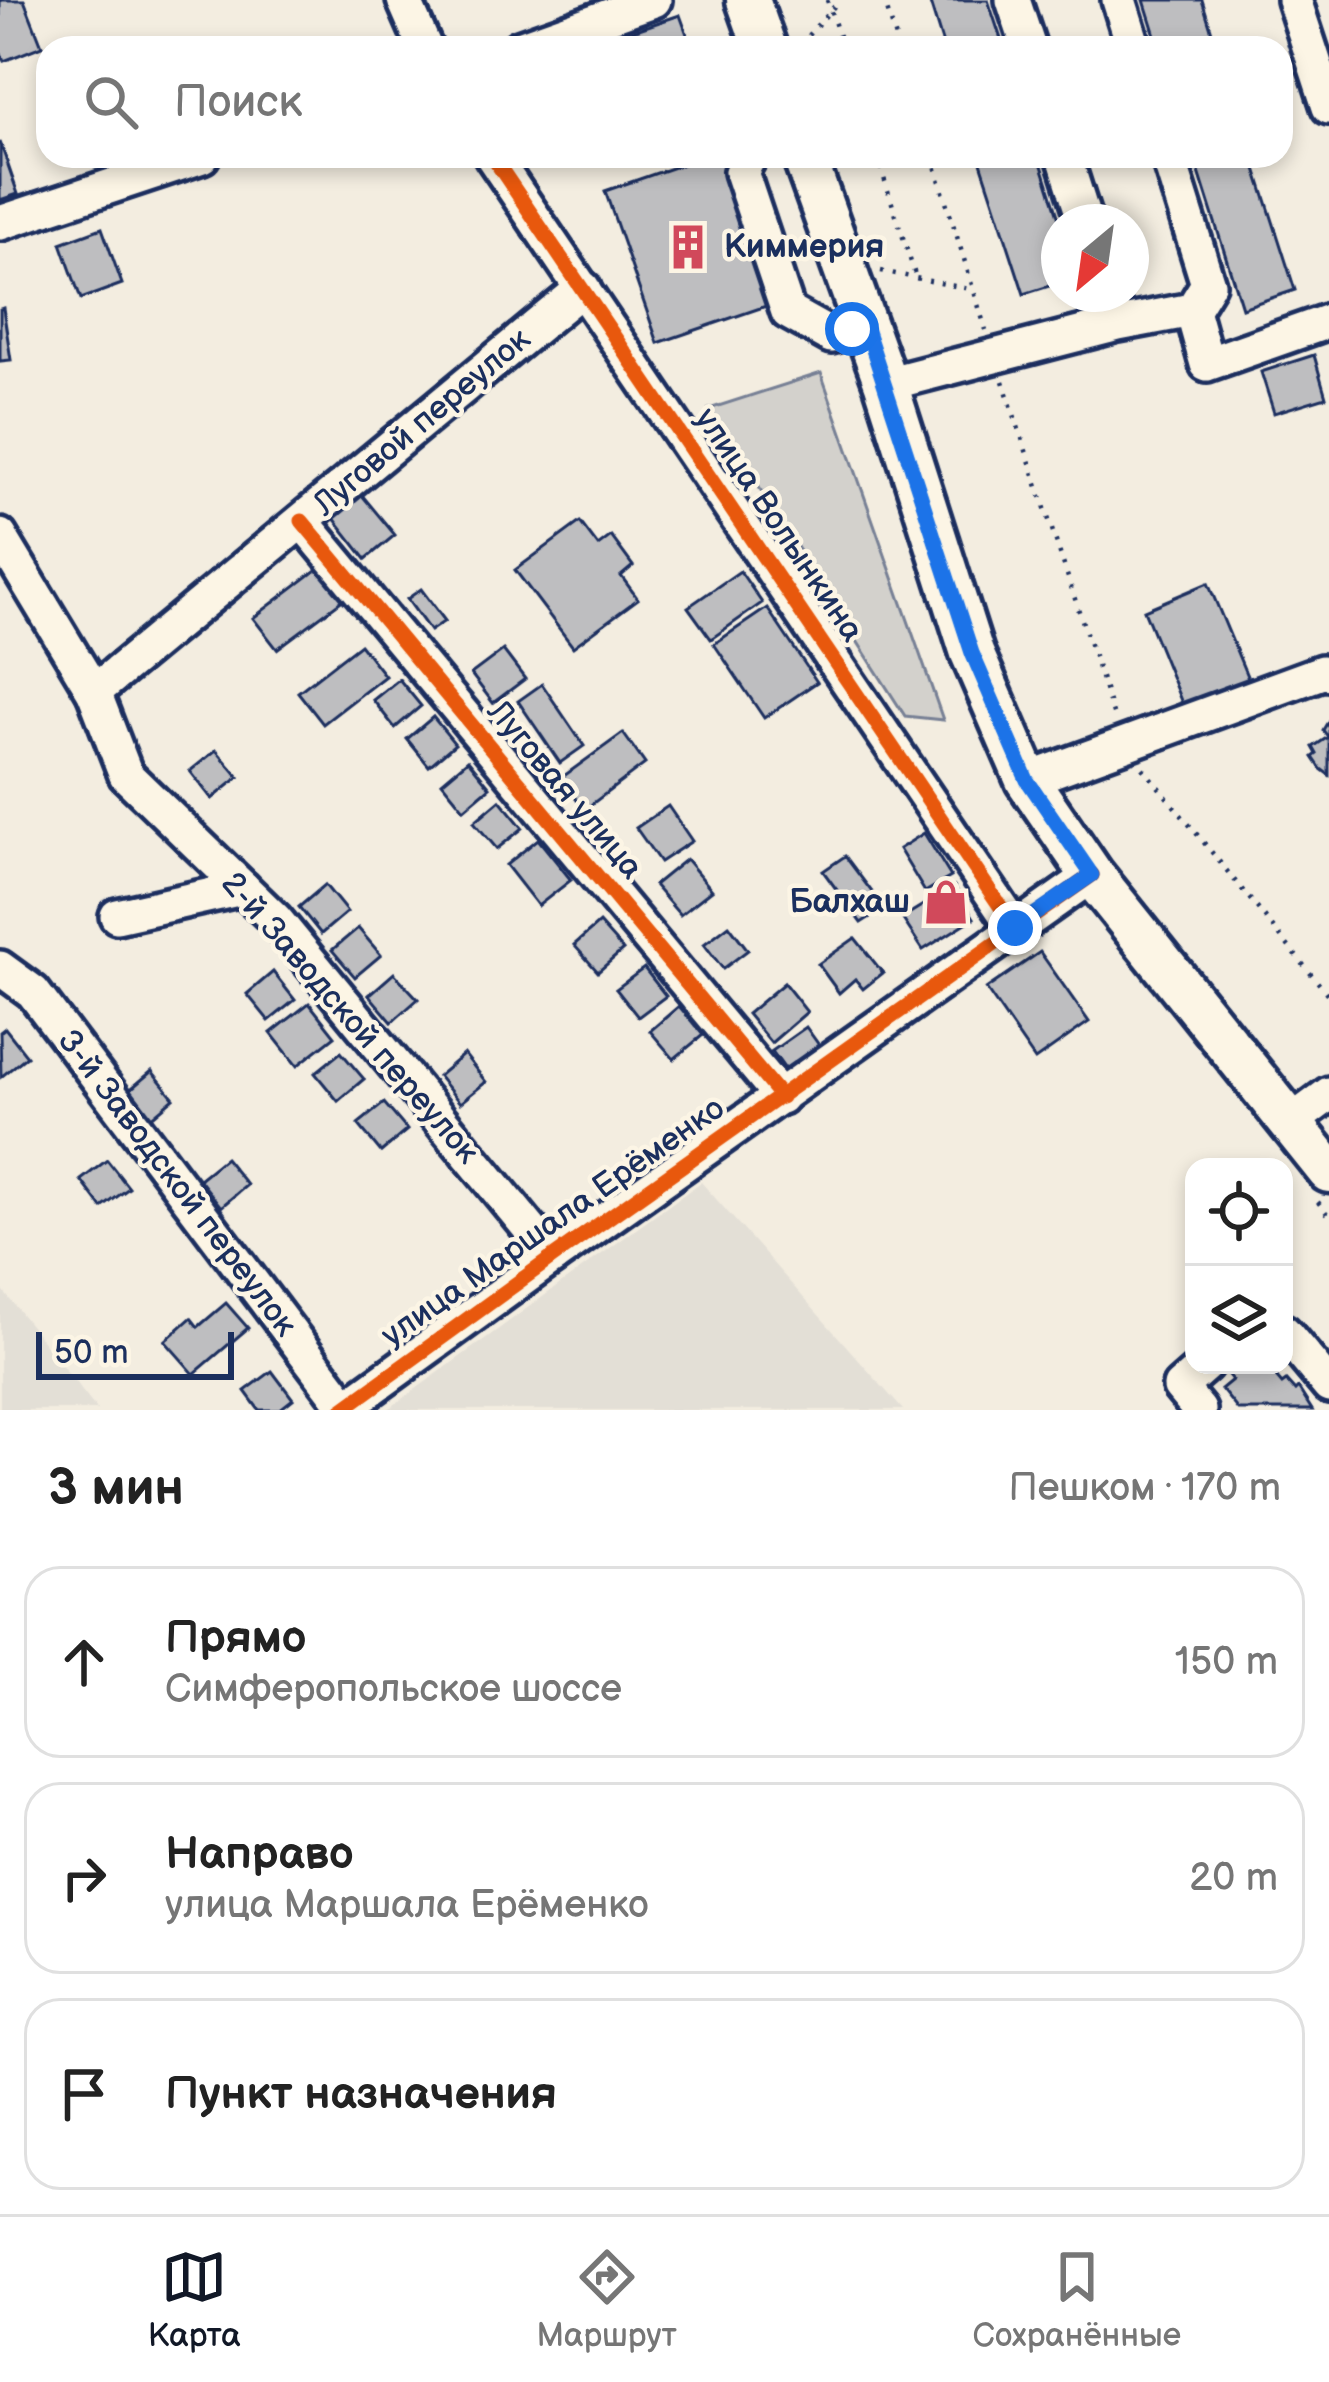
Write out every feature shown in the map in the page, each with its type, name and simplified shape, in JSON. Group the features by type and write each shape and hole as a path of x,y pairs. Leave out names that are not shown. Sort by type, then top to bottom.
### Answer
{"main road":[{"path":"748,0 761,36"},
{"path":"808,168 886,384 972,653 1027,780 1092,875 1329,1171"}],"street":[{"path":"404,0 420,36"},
{"path":"553,36 654,0"},
{"path":"1013,0 1025,36"},
{"path":"1119,0 1130,36"},
{"path":"1294,0 1329,106"},
{"path":"0,224 166,168"},
{"name":"улица Волынкина","path":"500,168 1015,928"},
{"path":"743,168 788,312 831,336 865,325"},
{"path":"1068,168 1079,204"},
{"path":"1172,168 1208,284 1192,310 1207,364 1329,321"},
{"name":"Луговой переулок","path":"94,692 583,288"},
{"path":"1149,309 1192,310"},
{"path":"886,384 994,356 1105,312"},
{"name":"Луговая улица","path":"302,521 781,1097"},
{"name":"2-й Заводской переулок","path":"0,536 94,692 126,775 275,919 553,1257"},
{"path":"1027,780 1329,673"},
{"name":"улица Маршала Ерёменко","path":"344,1408 1092,875"},
{"path":"117,916 243,888"},
{"name":"3-й Заводской переулок","path":"0,968 33,992 344,1408"},
{"path":"1290,1124 1329,1094"},
{"path":"1293,1343 1329,1386"},
{"path":"1195,1374 1180,1387 1199,1410"}],"path":[{"path":"827,0 839,36"},
{"path":"807,36 840,0"},
{"path":"884,0 895,36"},
{"path":"881,168 916,278"},
{"path":"936,168 1124,745 1329,996"},
{"path":"870,268 974,290"}],"shaded area":[{"path":"821,373 943,720 905,716 709,409"},
{"path":"701,1182 903,1410 387,1410"},
{"path":"0,1287 97,1410 0,1410"}],"building":[{"path":"0,0 24,0 38,36 36,48 4,61"},
{"path":"929,0 988,0 1000,36 940,36"},
{"path":"1144,0 1202,0 1213,36 1155,36"},
{"path":"680,15 688,36 618,36"},
{"path":"0,142 18,194 0,200"},
{"name":"Киммерия","path":"671,168 724,168 772,304 658,343 605,191"},
{"path":"983,168 1043,168 1054,204 1041,204 1041,289 1024,294"},
{"path":"1198,168 1256,168 1295,290 1242,308"},
{"path":"102,228 122,284 81,299 61,243"},
{"path":"0,309 11,360 0,361"},
{"path":"1314,355 1326,397 1274,413 1261,372"},
{"path":"361,494 395,535 366,559 333,517"},
{"path":"580,522 598,546 611,536 633,566 621,576 638,599 573,647 515,570"},
{"path":"320,567 344,599 277,649 253,618"},
{"path":"740,571 762,603 711,639 688,607"},
{"path":"1208,583 1249,681 1184,708 1144,610"},
{"path":"421,589 445,621 430,631 407,599"},
{"path":"767,608 817,682 764,718 714,644"},
{"path":"360,644 385,676 323,724 298,692"},
{"path":"503,650 525,679 493,703 471,674"},
{"path":"399,679 421,706 395,728 373,700"},
{"path":"542,684 584,746 560,763 518,701"},
{"path":"433,717 455,744 429,766 407,739"},
{"path":"1329,720 1329,775 1313,757 1317,754 1313,747 1328,737 1323,730"},
{"path":"623,733 645,764 584,810 561,778"},
{"path":"216,750 239,777 212,799 190,771"},
{"path":"468,760 490,787 464,809 442,782"},
{"path":"500,800 523,828 497,849 474,822"},
{"path":"668,806 692,841 660,862 636,828"},
{"path":"924,833 951,877 925,892 899,849"},
{"path":"538,839 571,880 538,906 506,865"},
{"path":"845,856 884,908 861,923 823,871"},
{"path":"686,859 712,890 680,915 654,885"},
{"path":"325,885 347,912 321,934 299,907"},
{"name":"Балхаш","path":"954,886 974,918 923,950 902,918"},
{"path":"599,923 623,950 598,972 574,945"},
{"path":"729,925 748,950 723,969 704,944"},
{"path":"358,928 381,955 355,977 332,950"},
{"path":"855,938 883,973 863,989 855,979 839,993 818,964"},
{"path":"1040,952 1089,1022 1035,1060 986,989"},
{"path":"644,968 666,996 638,1017 616,989"},
{"path":"273,972 295,1000 269,1021 247,994"},
{"path":"394,973 418,999 392,1022 369,995"},
{"path":"784,983 807,1012 771,1043 747,1014"},
{"path":"309,1003 335,1036 297,1066 271,1033"},
{"path":"679,1006 703,1035 674,1059 650,1031"},
{"path":"806,1027 821,1048 787,1072 772,1051"},
{"path":"5,1028 27,1056 1,1077 0,1032"},
{"path":"341,1052 364,1079 338,1101 315,1073"},
{"path":"464,1054 486,1082 460,1103 438,1076"},
{"path":"152,1071 174,1098 148,1120 126,1093"},
{"path":"384,1103 407,1130 381,1152 358,1124"},
{"path":"225,1158 247,1185 221,1207 199,1179"},
{"path":"107,1160 129,1188 102,1208 81,1180"},
{"path":"226,1303 248,1328 194,1374 165,1341 191,1318 198,1327"},
{"path":"272,1371 293,1399 279,1410 259,1410 245,1391"},
{"path":"1274,1374 1282,1384 1286,1381 1295,1391 1298,1388 1312,1410 1238,1410 1221,1389 1232,1380 1228,1375"}],"cycle path":[{"path":"500,168 1015,928"},
{"path":"302,521 781,1097"},
{"path":"342,1410 1092,875"}],"place":[{"name":"Киммерия","path":"688,247"},
{"name":"Балхаш","path":"946,902"}],"route":[{"path":"852,329 865,325 972,653 1027,780 1092,875 1015,928"}]}
